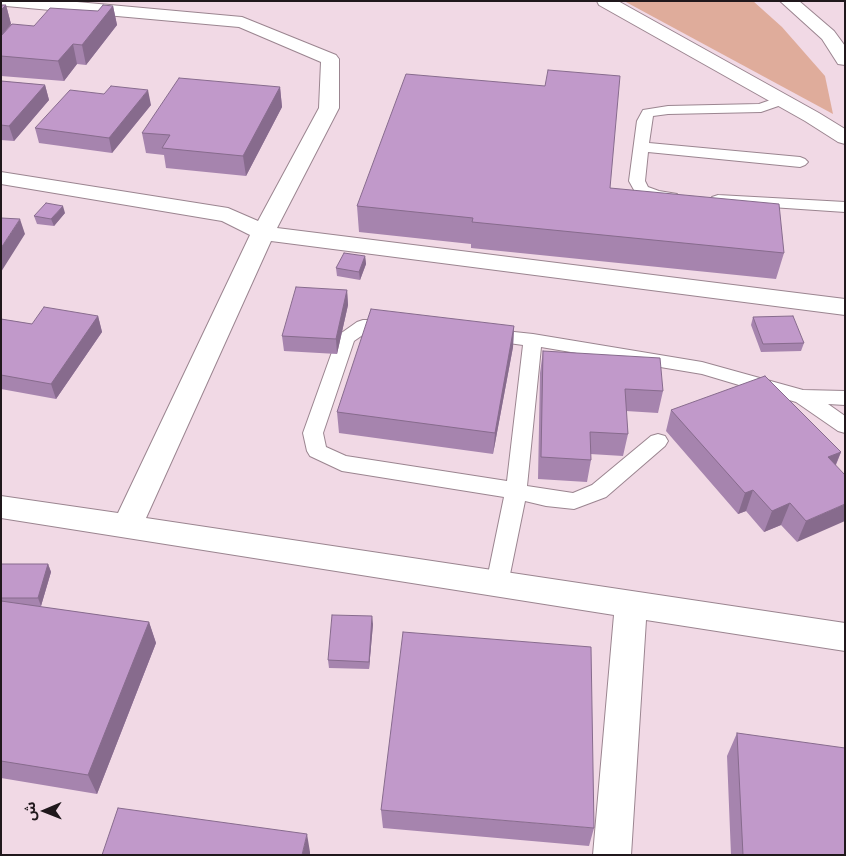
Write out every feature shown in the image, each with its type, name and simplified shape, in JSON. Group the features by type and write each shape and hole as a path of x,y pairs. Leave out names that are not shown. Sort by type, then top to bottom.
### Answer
{"street":[{"path":"6,1 242,22 330,59 329,108 263,233 126,527"},
{"path":"605,1 782,100 845,138"},
{"path":"788,1 828,35 845,60"},
{"path":"1,178 228,215 263,233 845,307"},
{"path":"1,508 845,638"},
{"path":"612,855 631,605"}],"lane":[{"path":"685,198 656,196 642,190 637,180 644,121 648,113 668,110 761,108 782,100"},
{"path":"641,147 800,162"},
{"path":"705,199 845,207"},
{"path":"412,328 383,325 363,326 346,338 313,433 318,450 342,463 516,491 546,498 574,501 599,491 658,441"},
{"path":"470,333 604,350 702,368 804,397 845,398"},
{"path":"497,584 516,491 528,369 534,340"},
{"path":"804,397 845,426"}],"shaded area":[{"path":"624,1 753,1 782,27 825,76 833,114"}],"building":[{"path":"103,5 113,6 82,45 73,44 58,61 1,56 1,36 12,24 34,26 50,8 98,11"},
{"path":"548,70 620,76 610,188 779,204 784,253 472,222 473,218 357,206 406,74 545,86"},
{"path":"179,78 280,87 243,156 162,148 170,135 142,133"},
{"path":"1,81 45,85 9,126 1,125"},
{"path":"111,86 148,90 109,138 35,128 70,90 104,94"},
{"path":"46,203 63,206 51,219 34,216"},
{"path":"1,218 20,219 1,248"},
{"path":"344,253 365,256 359,272 336,268"},
{"path":"296,287 347,290 336,339 282,336"},
{"path":"44,307 98,316 51,384 1,375 1,319 32,324"},
{"path":"371,309 514,326 495,433 337,412"},
{"path":"793,316 804,343 763,344 753,317"},
{"path":"543,351 660,358 663,391 625,389 628,434 590,432 591,460 541,457"},
{"path":"765,376 841,452 828,457 845,475 845,504 806,521 790,503 772,511 753,490 745,493 671,410"},
{"path":"1,564 48,564 38,598 1,598"},
{"path":"1,601 149,622 88,775 1,761"},
{"path":"332,615 372,616 369,662 328,660"},
{"path":"403,632 591,647 594,828 381,810"},
{"path":"737,733 845,748 845,855 743,855"},
{"path":"118,808 307,834 302,855 102,855"}]}
